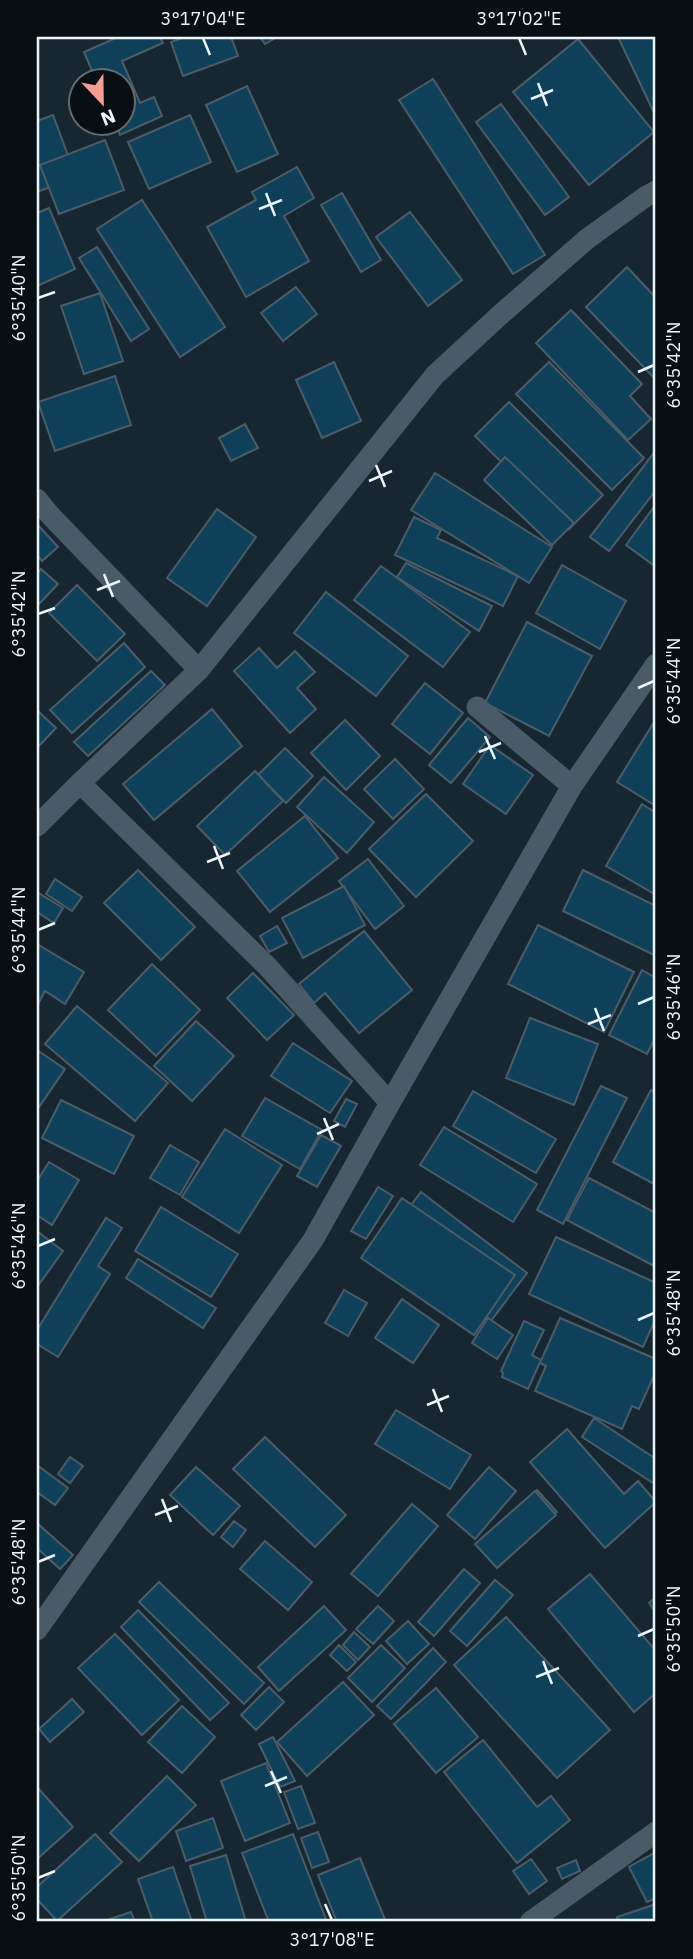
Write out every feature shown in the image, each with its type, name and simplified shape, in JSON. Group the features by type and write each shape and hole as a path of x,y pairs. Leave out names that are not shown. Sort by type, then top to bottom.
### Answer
{"street":[{"path":"37,826 200,670 435,375 587,239 656,191"},
{"path":"37,499 200,670"},
{"path":"37,1630 313,1240 572,786 656,664"},
{"path":"477,707 572,786"},
{"path":"80,783 268,967 390,1103"},
{"path":"530,1922 656,1832"}],"building":[{"path":"118,37 160,37 163,43 122,61 124,66 90,66 84,52"},
{"path":"185,37 231,37 238,56 183,76 171,42"},
{"path":"260,37 277,37 265,44"},
{"path":"618,37 656,37 656,117"},
{"path":"578,39 654,132 589,185 513,92"},
{"path":"433,79 545,255 513,274 399,100"},
{"path":"247,86 278,154 237,172 206,105"},
{"path":"136,94 140,103 154,97 162,116 136,128"},
{"path":"501,104 569,197 545,215 476,122"},
{"path":"53,115 76,177 37,192 37,121"},
{"path":"190,115 211,162 149,189 128,142"},
{"path":"105,140 124,190 59,214 40,165"},
{"path":"297,167 314,198 284,216 309,261 246,297 207,227 256,200 252,192"},
{"path":"342,193 381,260 361,272 321,205"},
{"path":"142,200 225,327 180,357 97,229"},
{"path":"49,208 75,269 37,286 37,213"},
{"path":"410,212 462,280 428,306 376,237"},
{"path":"97,247 149,329 131,341 79,258"},
{"path":"627,267 656,298 656,380 586,307"},
{"path":"296,287 317,314 283,341 261,313"},
{"path":"100,293 123,361 84,374 61,306"},
{"path":"571,310 642,384 630,396 651,419 628,440 536,343"},
{"path":"334,362 361,421 322,438 296,380"},
{"path":"549,362 644,458 612,490 516,394"},
{"path":"115,376 131,425 55,451 38,402"},
{"path":"509,402 603,495 569,529 475,436"},
{"path":"245,424 258,448 231,461 219,438"},
{"path":"656,450 656,490 609,551 590,537"},
{"path":"505,457 574,523 552,545 484,480"},
{"path":"435,473 552,547 529,583 411,510"},
{"path":"656,504 656,567 626,545"},
{"path":"217,509 256,537 207,606 167,578"},
{"path":"414,517 441,530 437,538 518,576 503,606 395,555"},
{"path":"37,524 58,547 42,561 37,555"},
{"path":"406,563 492,606 479,631 397,577"},
{"path":"562,565 626,601 600,649 536,613"},
{"path":"381,566 470,632 443,667 354,600"},
{"path":"41,569 58,584 37,606 37,574"},
{"path":"77,585 125,634 97,661 49,613"},
{"path":"326,592 408,656 376,696 294,633"},
{"path":"527,622 592,656 549,736 485,703"},
{"path":"124,643 145,667 72,733 50,710"},
{"path":"259,648 277,668 295,651 315,672 297,688 316,709 290,733 234,671"},
{"path":"151,671 165,685 88,756 74,742"},
{"path":"425,683 463,713 430,754 392,724"},
{"path":"212,709 242,746 154,820 123,784"},
{"path":"37,710 56,728 37,748"},
{"path":"468,718 490,737 451,783 429,765"},
{"path":"345,720 380,756 346,790 311,753"},
{"path":"654,722 656,723 656,806 617,782"},
{"path":"490,745 533,775 506,814 463,784"},
{"path":"285,748 313,776 286,803 258,775"},
{"path":"395,759 424,789 393,819 364,789"},
{"path":"255,771 283,801 225,855 197,826"},
{"path":"324,777 374,822 347,853 297,807"},
{"path":"426,794 473,841 416,897 369,849"},
{"path":"642,804 656,813 656,895 606,866"},
{"path":"305,816 338,858 270,912 237,871"},
{"path":"368,859 404,906 375,929 339,881"},
{"path":"138,870 195,927 161,960 104,903"},
{"path":"583,870 656,906 656,956 563,911"},
{"path":"55,879 82,897 72,911 46,894"},
{"path":"344,886 365,925 303,958 282,918"},
{"path":"37,892 63,908 54,923 37,912"},
{"path":"538,925 634,972 604,1032 508,984"},
{"path":"277,926 287,943 269,952 260,936"},
{"path":"364,931 412,990 359,1033 325,993 314,1003 299,984"},
{"path":"37,944 84,972 65,1004 45,991 37,1006"},
{"path":"152,964 200,1010 156,1056 108,1010"},
{"path":"642,970 656,978 656,1036 647,1054 609,1035"},
{"path":"253,973 294,1015 267,1040 227,998"},
{"path":"77,1006 168,1083 135,1121 45,1044"},
{"path":"530,1018 598,1044 574,1105 506,1078"},
{"path":"196,1021 234,1056 192,1101 154,1066"},
{"path":"293,1043 352,1081 330,1113 271,1076"},
{"path":"37,1050 65,1069 37,1110"},
{"path":"601,1086 627,1098 563,1224 537,1210"},
{"path":"651,1090 656,1093 656,1185 613,1162"},
{"path":"473,1091 556,1139 536,1173 453,1126"},
{"path":"265,1098 322,1130 300,1169 242,1136"},
{"path":"346,1099 357,1104 345,1127 334,1121"},
{"path":"61,1100 134,1136 114,1174 42,1138"},
{"path":"444,1127 537,1184 513,1222 420,1165"},
{"path":"225,1129 282,1165 239,1233 182,1197"},
{"path":"321,1135 341,1146 317,1187 297,1176"},
{"path":"170,1145 199,1162 180,1195 150,1178"},
{"path":"49,1162 79,1180 52,1225 37,1215 37,1181"},
{"path":"589,1178 656,1213 656,1267 567,1220"},
{"path":"378,1187 393,1196 366,1239 351,1231"},
{"path":"421,1192 527,1273 490,1322 384,1241"},
{"path":"402,1198 515,1275 474,1335 361,1258"},
{"path":"161,1207 238,1254 211,1297 135,1251"},
{"path":"106,1218 122,1228 98,1266 110,1274 58,1357 37,1344 37,1330"},
{"path":"37,1231 63,1251 37,1287"},
{"path":"556,1237 656,1283 656,1318 643,1347 529,1294"},
{"path":"138,1259 216,1308 203,1328 126,1278"},
{"path":"344,1290 367,1303 348,1336 325,1323"},
{"path":"402,1299 439,1325 413,1363 375,1338"},
{"path":"488,1318 513,1335 497,1359 472,1343"},
{"path":"560,1318 656,1359 656,1371 639,1409 632,1406 622,1429 535,1391 546,1366 540,1363"},
{"path":"524,1321 544,1330 532,1355 541,1360 528,1389 502,1377 501,1371"},
{"path":"396,1410 471,1455 450,1489 375,1444"},
{"path":"594,1418 656,1459 656,1485 582,1437"},
{"path":"567,1429 624,1494 638,1481 656,1502 605,1548 530,1462"},
{"path":"265,1437 346,1515 315,1547 233,1469"},
{"path":"70,1457 83,1466 70,1483 58,1474"},
{"path":"37,1465 68,1488 55,1505 37,1492"},
{"path":"196,1467 240,1506 213,1535 170,1495"},
{"path":"489,1467 516,1491 475,1539 447,1515"},
{"path":"537,1490 557,1512 497,1566 477,1544"},
{"path":"535,1491 556,1515 497,1568 475,1544"},
{"path":"412,1504 438,1526 378,1596 351,1574"},
{"path":"234,1521 246,1530 233,1547 221,1537"},
{"path":"37,1523 73,1555 60,1569 37,1548"},
{"path":"265,1541 312,1582 288,1610 240,1569"},
{"path":"464,1569 480,1583 434,1636 418,1622"},
{"path":"590,1574 656,1651 656,1693 634,1712 548,1609"},
{"path":"495,1580 513,1595 467,1646 450,1631"},
{"path":"159,1582 264,1683 244,1704 139,1602"},
{"path":"656,1597 656,1613 649,1603"},
{"path":"324,1606 346,1630 279,1691 258,1667"},
{"path":"378,1606 394,1621 373,1644 356,1629"},
{"path":"138,1610 229,1703 210,1720 121,1627"},
{"path":"506,1617 610,1730 557,1778 454,1665"},
{"path":"408,1621 429,1644 407,1664 386,1641"},
{"path":"354,1632 370,1647 358,1660 343,1645"},
{"path":"115,1634 179,1700 142,1735 78,1668"},
{"path":"339,1645 356,1662 347,1671 330,1655"},
{"path":"381,1645 405,1668 372,1702 348,1678"},
{"path":"433,1648 446,1662 391,1719 377,1706"},
{"path":"343,1682 374,1715 307,1776 277,1742"},
{"path":"269,1687 284,1702 256,1730 241,1715"},
{"path":"436,1688 478,1737 436,1773 394,1724"},
{"path":"72,1699 84,1712 50,1742 39,1729"},
{"path":"182,1706 215,1737 182,1773 148,1742"},
{"path":"273,1737 295,1781 280,1787 259,1744"},
{"path":"483,1740 537,1807 551,1796 570,1820 517,1863 444,1772"},
{"path":"266,1763 290,1823 245,1841 221,1781"},
{"path":"167,1776 196,1805 139,1861 110,1833"},
{"path":"301,1786 315,1823 298,1829 284,1792"},
{"path":"37,1787 73,1827 37,1859"},
{"path":"213,1818 223,1848 186,1861 176,1831"},
{"path":"318,1832 329,1862 312,1868 301,1838"},
{"path":"95,1834 122,1862 57,1921 37,1899 37,1887"},
{"path":"293,1834 327,1922 269,1922 242,1853"},
{"path":"656,1852 656,1898 647,1902 629,1867"},
{"path":"226,1855 246,1922 207,1922 190,1866"},
{"path":"360,1858 386,1922 337,1922 318,1875"},
{"path":"531,1859 547,1881 529,1894 513,1871"},
{"path":"576,1860 580,1871 562,1879 557,1868"},
{"path":"173,1867 192,1922 153,1922 138,1879"},
{"path":"656,1904 656,1922 619,1922 617,1917"},
{"path":"131,1912 135,1922 101,1922"}]}
